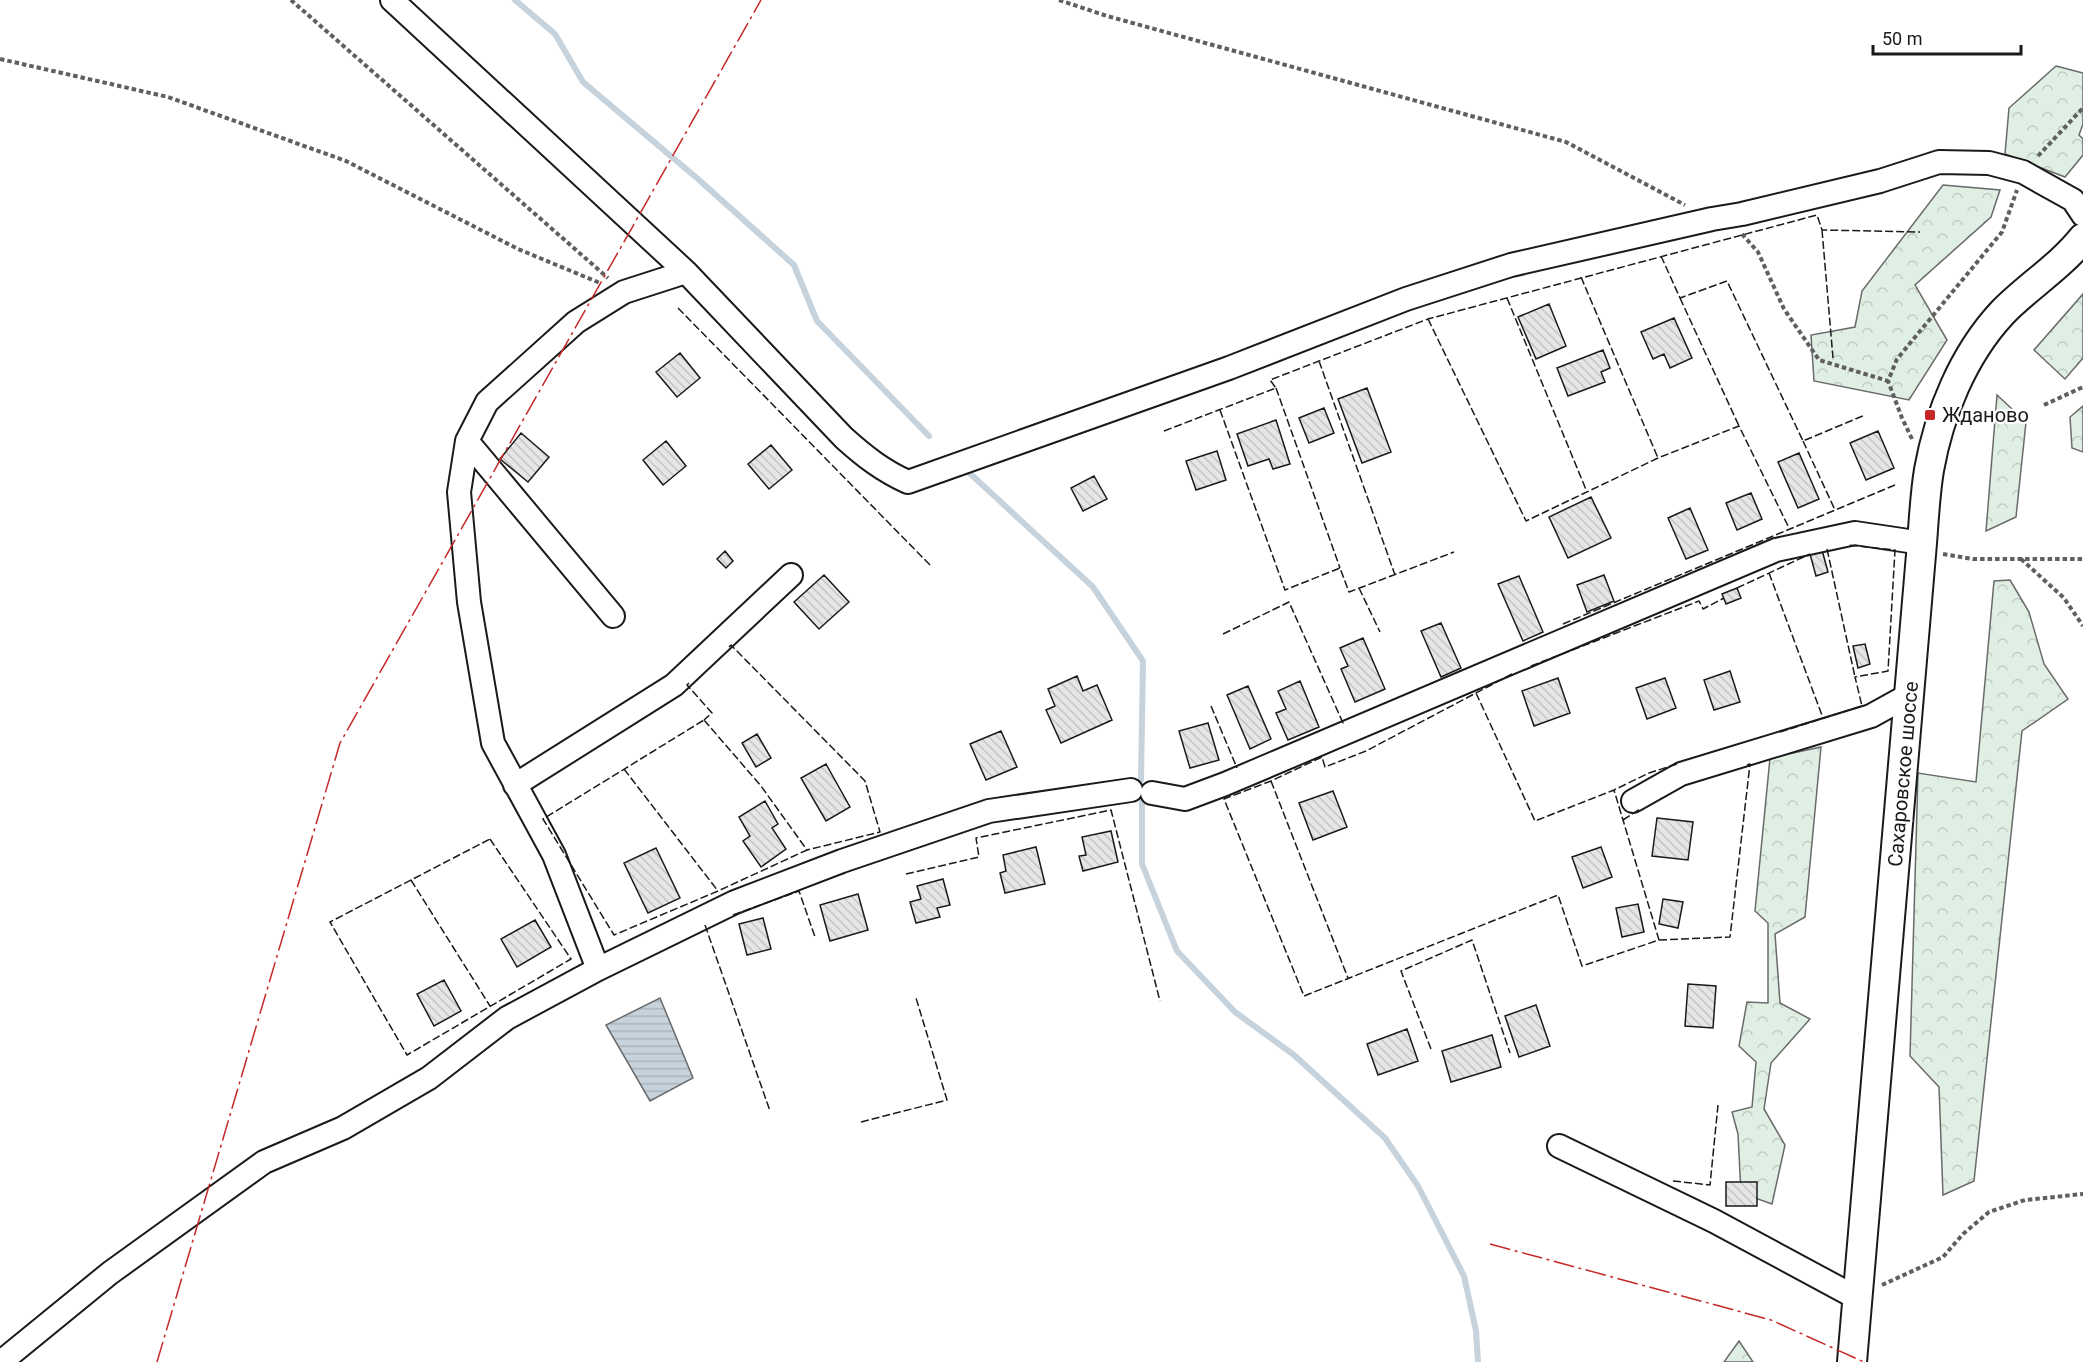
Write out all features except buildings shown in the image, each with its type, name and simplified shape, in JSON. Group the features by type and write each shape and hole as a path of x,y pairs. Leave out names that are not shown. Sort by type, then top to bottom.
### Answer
{"main road":[{"name":"Сахаровское шоссе","path":"1852,1362 1928,478 1947,406 1964,369 1978,346 2002,313 2083,238"}],"street":[{"path":"392,0 686,272 844,438 867,459 890,474 908,482 1229,368 1406,299 1511,265 1880,181 1939,162 1989,164 2023,172 2073,200 2083,214"},
{"path":"598,969 554,855 493,743 469,602 459,492 467,441 487,402 576,322 624,292 686,272"},
{"path":"467,441 614,616"},
{"path":"1,1362 110,1273 264,1162 344,1128 429,1078 507,1018 598,969 735,902 842,861 989,811 1142,791 1185,799 1776,550 1855,533 1921,546"},
{"path":"515,785 674,685 791,575"},
{"path":"1633,801 1681,774 1871,716 1910,695"},
{"path":"1559,1146 1714,1221 1857,1298"}],"path":[{"path":"291,0 624,292"},
{"path":"1059,0 1107,16 1566,142 1712,219 1736,227 1758,252 1784,309 1819,360 1888,381"},
{"path":"0,59 168,97 346,161 518,249 624,292"},
{"path":"1913,440 1888,381 1897,358 2002,232 2023,172 2083,108"},
{"path":"2043,405 2083,387"},
{"path":"1921,546 1973,559 2083,559"},
{"path":"2021,559 2064,598 2083,626"},
{"path":"1857,1298 1914,1268 1943,1257 1963,1234 1989,1212 2025,1200 2083,1194"}],"green space":[{"path":"2056,66 2083,73 2083,124 2079,135 2083,139 2083,155 2065,177 2005,154 2009,108"},
{"path":"1943,185 2000,190 1991,217 1915,285 1947,340 1909,400 1814,381 1811,335 1855,327 1862,291"},
{"path":"2083,294 2083,358 2065,379 2034,350"},
{"path":"1997,395 2026,422 2016,517 1986,531"},
{"path":"2083,406 2083,452 2072,448 2070,417"},
{"path":"2010,580 2029,612 2044,664 2068,699 2022,731 1974,1181 1943,1195 1939,1087 1910,1056 1918,773 1976,782 1994,581"},
{"path":"1821,747 1805,917 1775,934 1780,1003 1810,1019 1771,1063 1764,1109 1785,1145 1772,1204 1741,1193 1738,1134 1732,1112 1752,1107 1756,1062 1739,1046 1747,1002 1768,1003 1768,923 1755,911 1770,758"},
{"path":"1739,1341 1753,1362 1724,1362"}],"shaded area":[{"path":"660,998 693,1078 650,1101 606,1025"}],"waterway":[{"path":"515,0 555,34 583,82 698,179 794,265 817,321 929,436"},
{"path":"964,468 1093,587 1143,661 1141,780"},
{"path":"1142,799 1142,864 1177,951 1235,1012 1294,1055 1385,1138 1418,1186 1464,1276 1476,1331 1478,1362"}],"fence":[{"path":"1164,431 1276,388 1270,380 1428,319 1817,215 1822,230 1920,232"},
{"path":"1822,230 1833,358"},
{"path":"1661,256 1680,298 1727,281 1803,441 1865,415"},
{"path":"1581,277 1658,458"},
{"path":"1507,298 1587,492"},
{"path":"1680,298 1739,426"},
{"path":"678,308 930,565"},
{"path":"1428,319 1526,521 1658,458 1739,426 1789,528"},
{"path":"1319,361 1395,575"},
{"path":"1276,388 1340,568"},
{"path":"1220,410 1285,590 1340,568 1349,592 1454,552"},
{"path":"1803,441 1835,510"},
{"path":"1563,624 1895,485"},
{"path":"1780,732 1862,706 1855,677 1888,671 1895,550 1848,545"},
{"path":"1827,549 1855,677"},
{"path":"1737,588 1810,554"},
{"path":"1769,573 1823,718"},
{"path":"1359,588 1380,632"},
{"path":"1531,666 1699,601 1703,609 1724,598"},
{"path":"1223,634 1289,602 1343,723 1341,725"},
{"path":"729,647 731,645 865,781 880,832 807,850"},
{"path":"1512,674 1366,751 1325,767 1322,757 1271,781 1224,799 1304,996 1558,895 1582,966 1659,940 1614,790"},
{"path":"689,683 687,685 712,713 704,720"},
{"path":"1476,693 1535,821 1614,790 1649,773 1677,764"},
{"path":"1211,706 1237,768"},
{"path":"704,720 761,786 807,850 614,935 543,819 704,720"},
{"path":"1659,940 1730,937 1750,764 1747,765"},
{"path":"624,769 718,891"},
{"path":"1271,781 1348,978"},
{"path":"1623,820 1640,809"},
{"path":"906,874 979,857 976,838 1111,810 1160,1001"},
{"path":"490,839 571,959 407,1055 330,922 490,839"},
{"path":"411,880 490,1006"},
{"path":"733,915 799,891 815,937"},
{"path":"705,925 770,1111"},
{"path":"1431,1049 1401,971 1472,940 1510,1053"},
{"path":"861,1122 947,1100 916,998"},
{"path":"1673,1181 1710,1185 1718,1105"}],"power":[{"path":"157,1362 340,743 761,0"},
{"path":"1490,1244 1771,1320 1864,1362"}],"place":[{"name":"Жданово","path":"1930,415"}]}
